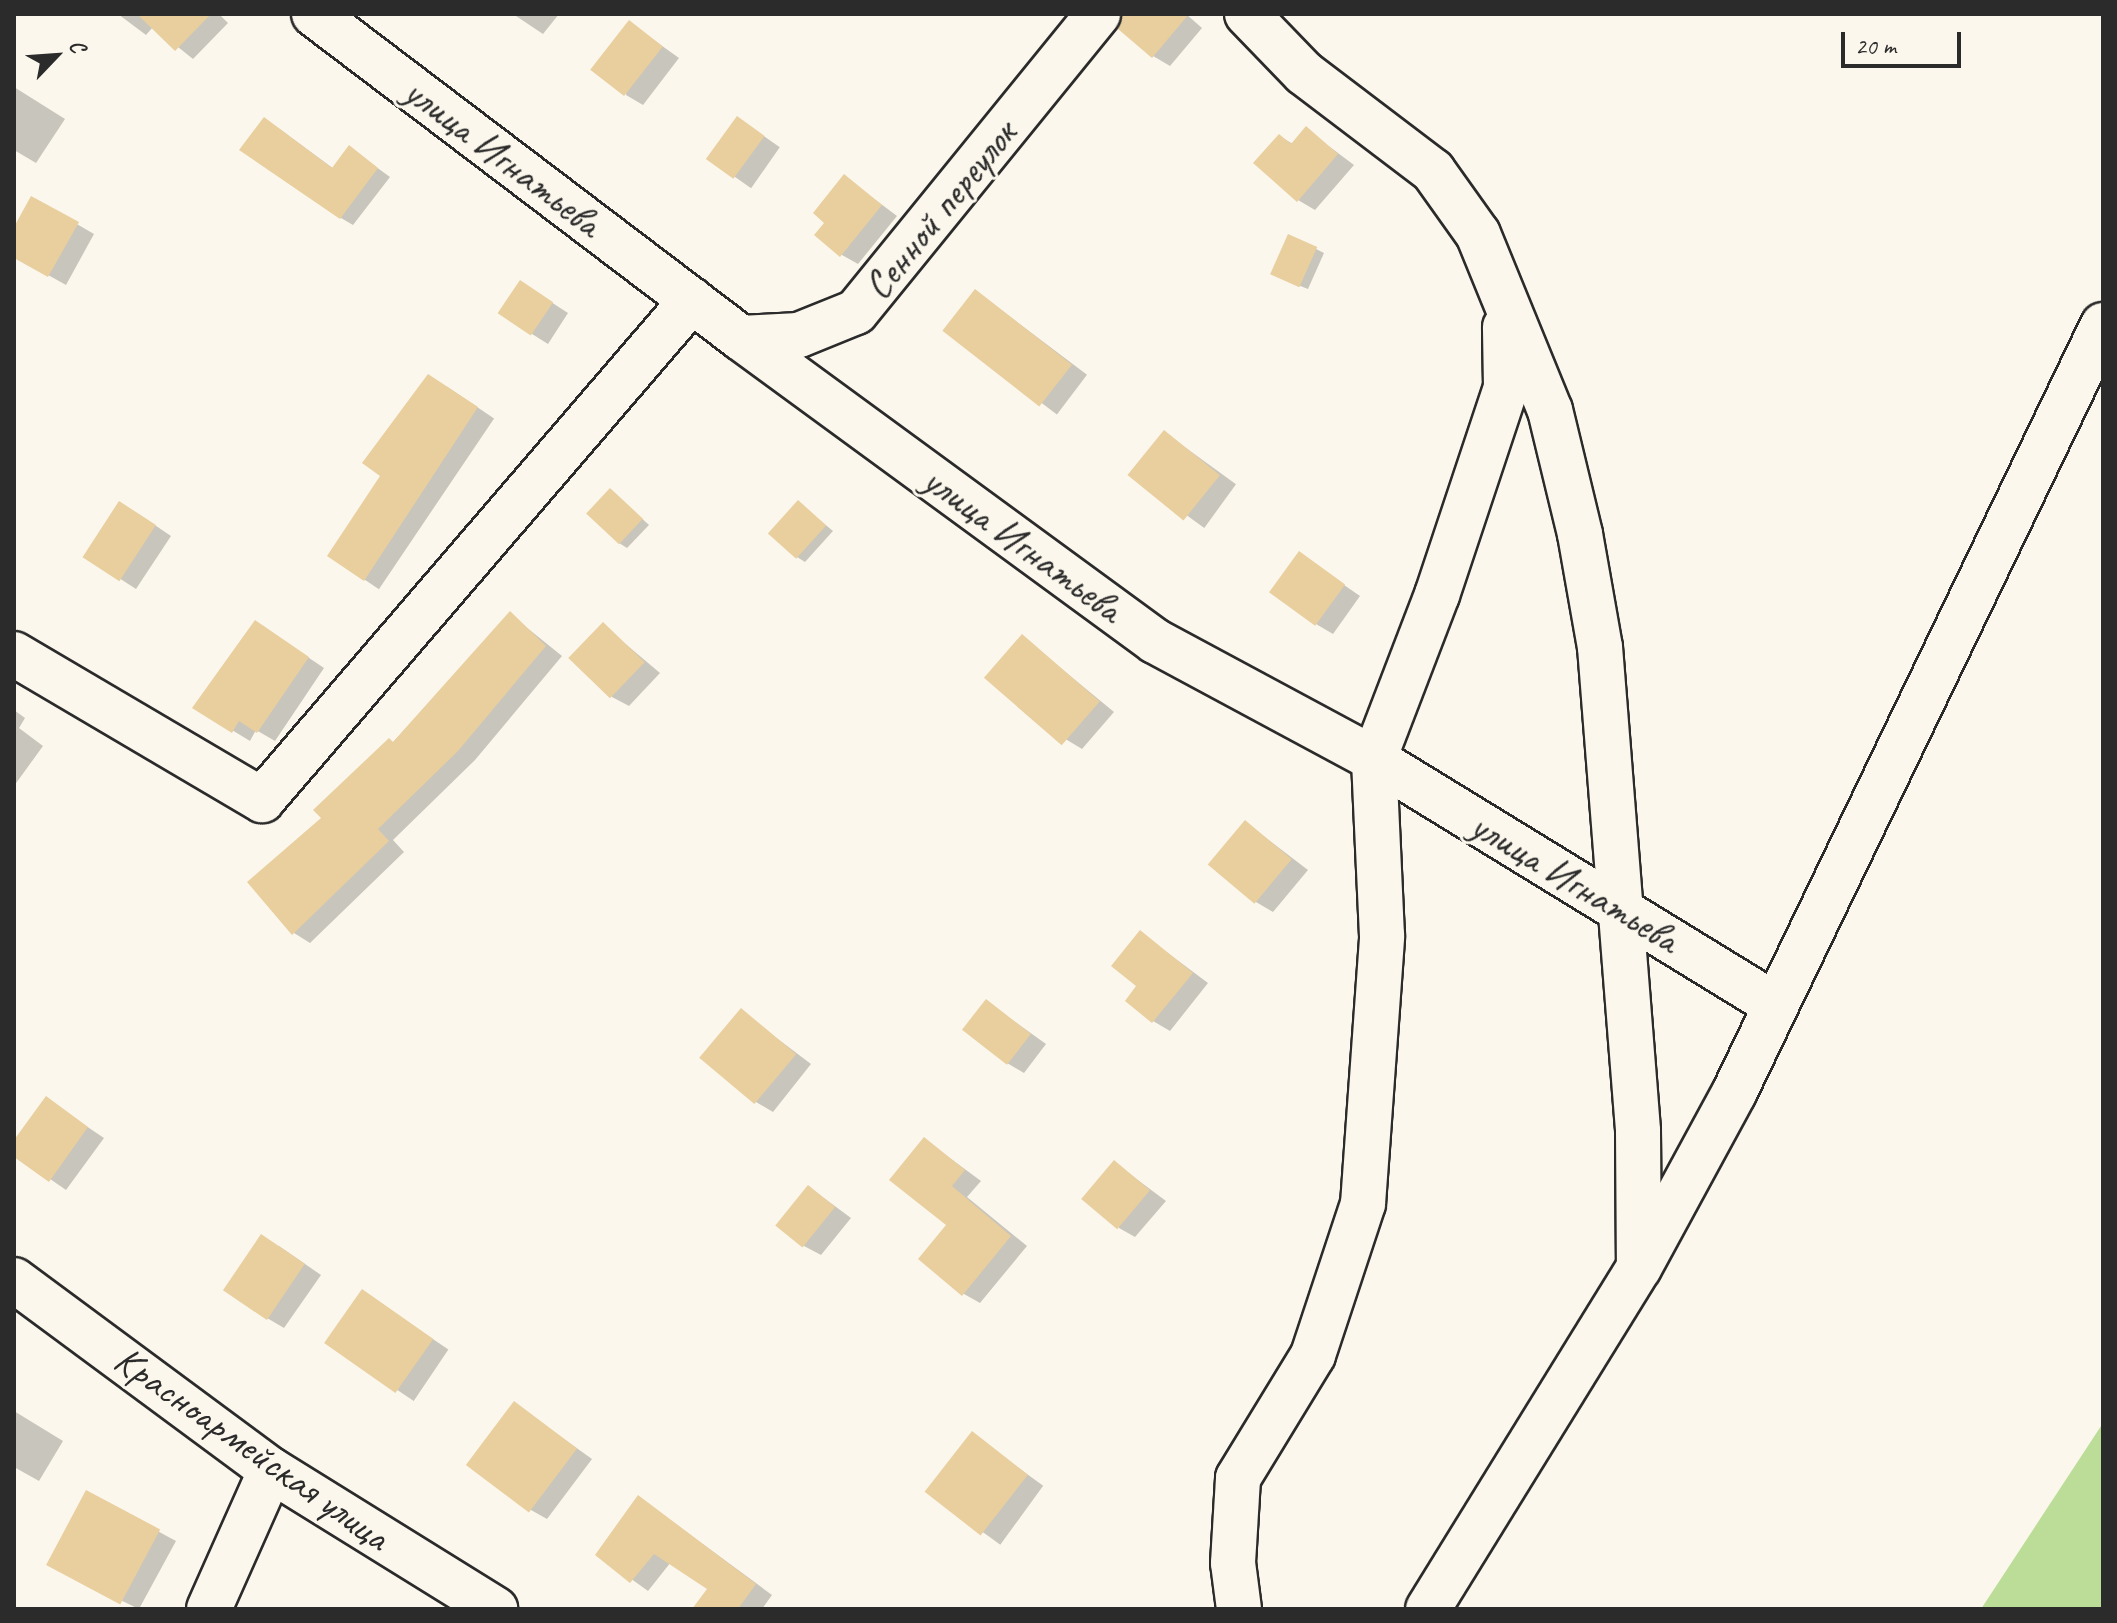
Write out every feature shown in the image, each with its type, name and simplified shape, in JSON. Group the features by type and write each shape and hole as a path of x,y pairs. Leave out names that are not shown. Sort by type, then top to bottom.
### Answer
{"street":[{"name":"улица Игнатьева","path":"314,14 741,338 1155,641 1374,759 1776,1005"},
{"name":"Сенной переулок","path":"741,338 799,335 856,312 1098,14"},
{"path":"1247,14 1304,73 1433,171 1478,234 1550,410 1580,534 1600,647 1638,1131 1639,1268"},
{"path":"14,654 262,800 692,300"},
{"path":"1239,1609 1233,1563 1238,1478 1313,1355 1363,1204 1382,936 1374,759 1437,595 1506,387 1505,305"},
{"path":"1428,1609 1639,1268 1776,1005 2103,325"},
{"name":"Красноармейская улица","path":"14,1280 271,1470 495,1609"},
{"path":"209,1609 271,1470"}],"green space":[{"path":"2103,1423 2103,1609 1981,1609"}],"building":[{"path":"137,14 211,14 175,51"},
{"path":"1122,14 1189,14 1152,58 1118,29"},
{"path":"629,20 663,46 624,96 590,70"},
{"path":"737,116 765,136 733,179 706,159"},
{"path":"264,117 332,168 349,145 378,168 340,219 239,150"},
{"path":"1306,126 1338,154 1297,202 1253,163 1279,134 1291,144"},
{"path":"844,174 882,205 840,257 814,235 824,223 813,213"},
{"path":"31,196 79,222 48,277 14,258 14,227"},
{"path":"1288,234 1317,247 1299,287 1270,274"},
{"path":"520,280 553,302 531,336 498,313"},
{"path":"975,289 1072,365 1039,406 942,331"},
{"path":"428,374 478,407 364,581 327,556 380,476 362,463"},
{"path":"1164,430 1220,475 1183,520 1127,475"},
{"path":"610,488 643,519 619,544 586,514"},
{"path":"798,500 826,525 796,559 768,533"},
{"path":"119,501 156,525 119,581 83,557"},
{"path":"1299,551 1345,585 1315,626 1269,592"},
{"path":"510,611 546,646 458,751 378,829 389,841 292,935 247,882 321,818 313,810 389,738 393,742"},
{"path":"255,620 309,657 257,733 239,721 232,733 192,708"},
{"path":"603,622 645,662 610,698 568,658"},
{"path":"1022,634 1100,702 1062,745 984,678"},
{"path":"1245,820 1292,859 1254,904 1208,864"},
{"path":"1140,930 1193,973 1152,1023 1125,1001 1136,986 1111,966"},
{"path":"986,999 1031,1034 1007,1065 962,1030"},
{"path":"741,1008 796,1054 754,1104 699,1058"},
{"path":"46,1096 88,1127 49,1182 14,1157 14,1140"},
{"path":"924,1137 965,1170 952,1186 1011,1236 962,1296 918,1259 946,1225 889,1180"},
{"path":"1114,1160 1150,1190 1117,1229 1081,1199"},
{"path":"808,1185 835,1207 802,1247 775,1225"},
{"path":"261,1234 305,1264 267,1320 223,1290"},
{"path":"362,1289 433,1339 395,1393 324,1343"},
{"path":"514,1401 577,1449 529,1512 466,1465"},
{"path":"972,1431 1028,1475 981,1535 925,1492"},
{"path":"86,1490 160,1529 120,1604 46,1565"},
{"path":"638,1495 756,1584 738,1609 692,1609 707,1589 654,1554 630,1583 595,1555"}]}
